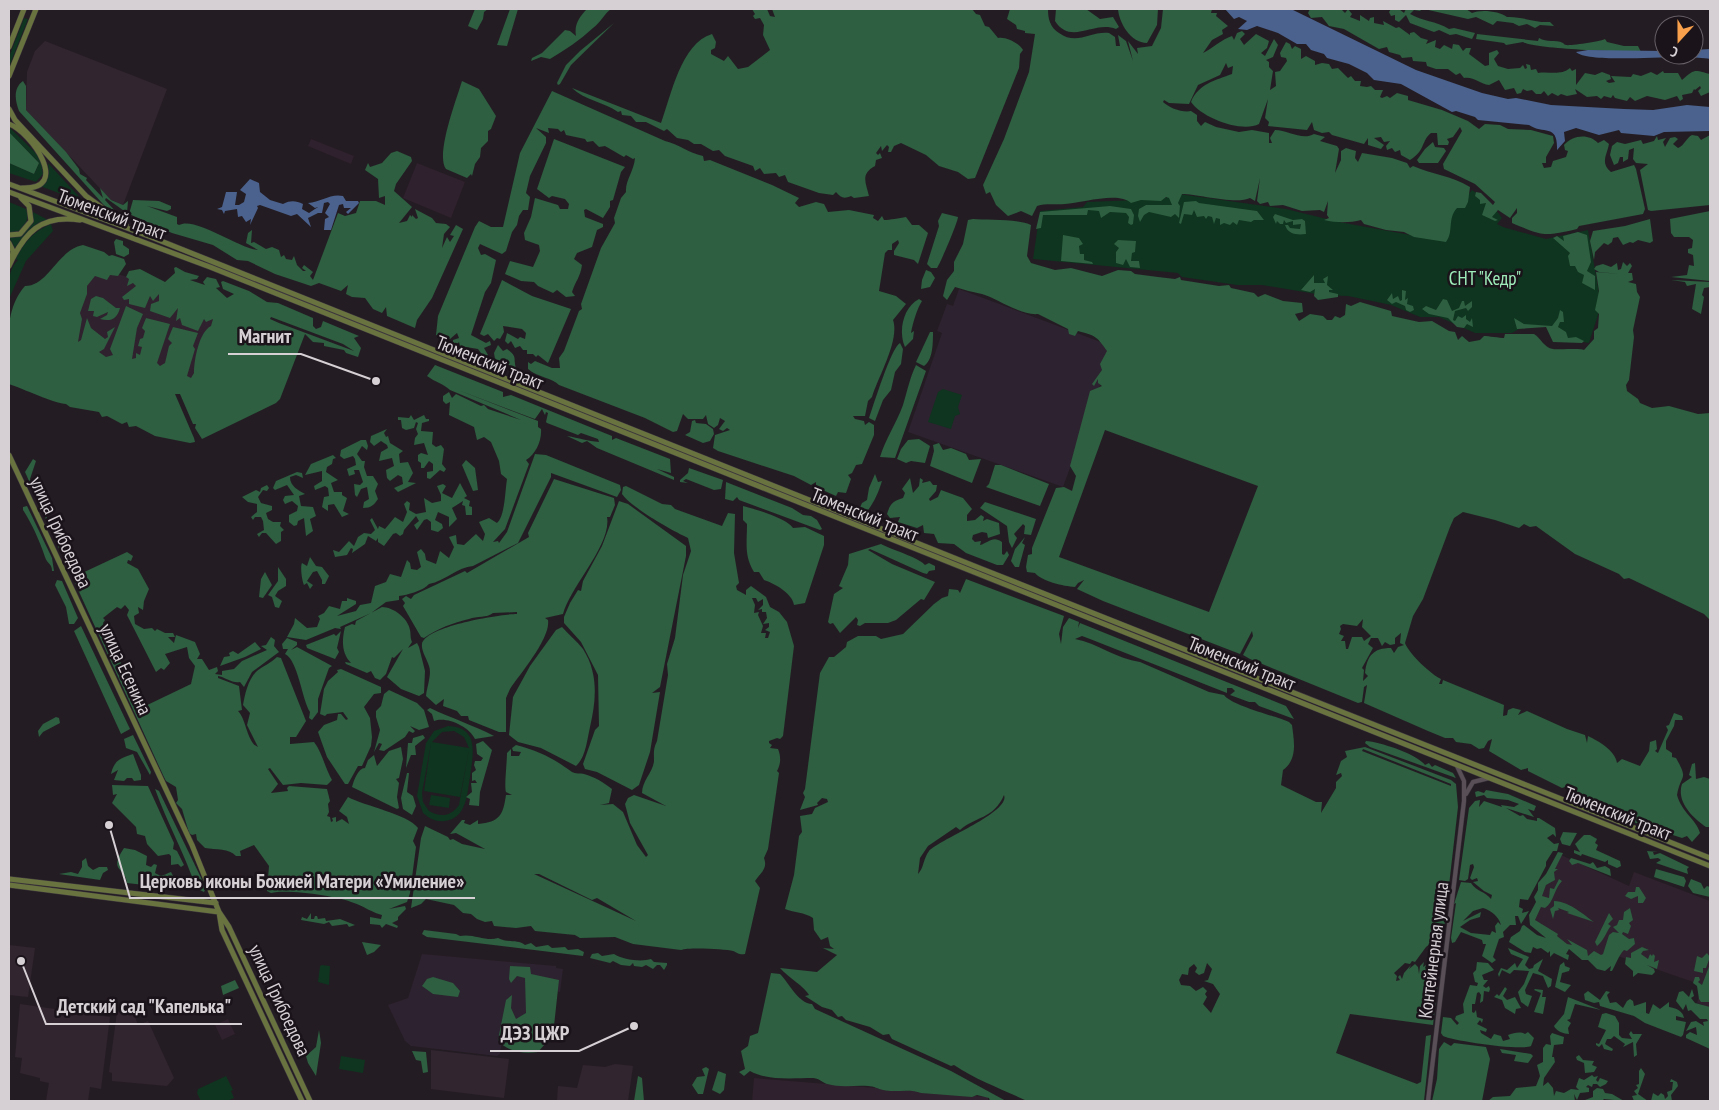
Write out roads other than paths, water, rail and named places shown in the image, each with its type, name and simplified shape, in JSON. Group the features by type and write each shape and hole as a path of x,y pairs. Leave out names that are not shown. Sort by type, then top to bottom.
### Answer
{"main road":[{"path":"9,47 24,9"},
{"path":"9,76 36,9"},
{"path":"9,109 15,120 93,202 128,226 151,237"},
{"path":"9,124 17,128 42,157 47,167 44,177 36,186 16,187"},
{"name":"Тюменский тракт","path":"9,184 151,237 1710,858"},
{"path":"9,235 20,234 31,220 29,206 11,193"},
{"name":"Тюменский тракт","path":"11,193 210,267 1710,866"},
{"path":"9,264 26,237 48,221 63,218 95,224"},
{"path":"9,242 12,251 9,264"},
{"name":"улица Грибоедова","path":"9,455 86,621"},
{"name":"улица Есенина","path":"86,621 138,729"},
{"name":"улица Грибоедова","path":"138,729 205,874 219,912 222,930 302,1101"},
{"path":"9,879 216,903"},
{"path":"9,885 219,912"},
{"name":"улица Грибоедова","path":"219,912 229,926 310,1101"}],"street":[{"name":"Контейнерная улица","path":"1428,1101 1464,802 1464,781 1456,764"},
{"name":"Контейнерная улица","path":"1464,802 1473,782 1490,778"}],"water":[{"path":"1225,9 1291,9 1416,70 1482,93 1508,99 1516,98 1551,105 1624,109 1653,110 1687,105 1710,107 1710,131 1664,132 1654,136 1621,133 1619,130 1599,135 1576,128 1564,132 1565,141 1557,150 1555,136 1549,131 1529,125 1478,120 1475,117 1456,111 1452,112 1401,84 1374,80 1367,73 1349,64 1327,58 1324,54 1311,50 1306,44 1297,44 1278,33 1257,26 1247,30 1238,29 1247,21 1239,17 1234,19"},
{"path":"1704,49 1710,49 1710,59 1704,59"},
{"path":"1588,50 1654,51 1654,57 1599,58 1585,56 1576,52"},
{"path":"250,179 259,183 260,192 270,200 283,204 291,201 303,204 302,209 309,213 318,207 315,208 308,203 339,195 343,196 346,201 358,201 359,203 348,214 346,212 351,208 344,208 343,204 339,205 331,230 324,230 325,219 329,217 325,213 330,204 328,202 324,203 322,213 308,218 311,227 297,214 291,216 260,205 257,206 258,208 250,225 251,219 246,222 242,216 238,217 237,209 225,211 224,214 222,210 217,209 222,207 226,192 237,192 235,205 244,202 246,194 240,190"}],"place":[{"name":"Магнит","path":"376,381"},
{"name":"Церковь иконы Божией Матери «Умиление»","path":"109,825"},
{"name":"Детский сад \"Капелька\"","path":"21,961"},
{"name":"ДЭЗ ЦЖР","path":"634,1026"}],"park label":[{"name":"СНТ \"Кедр\"","path":"1485,278"}]}
